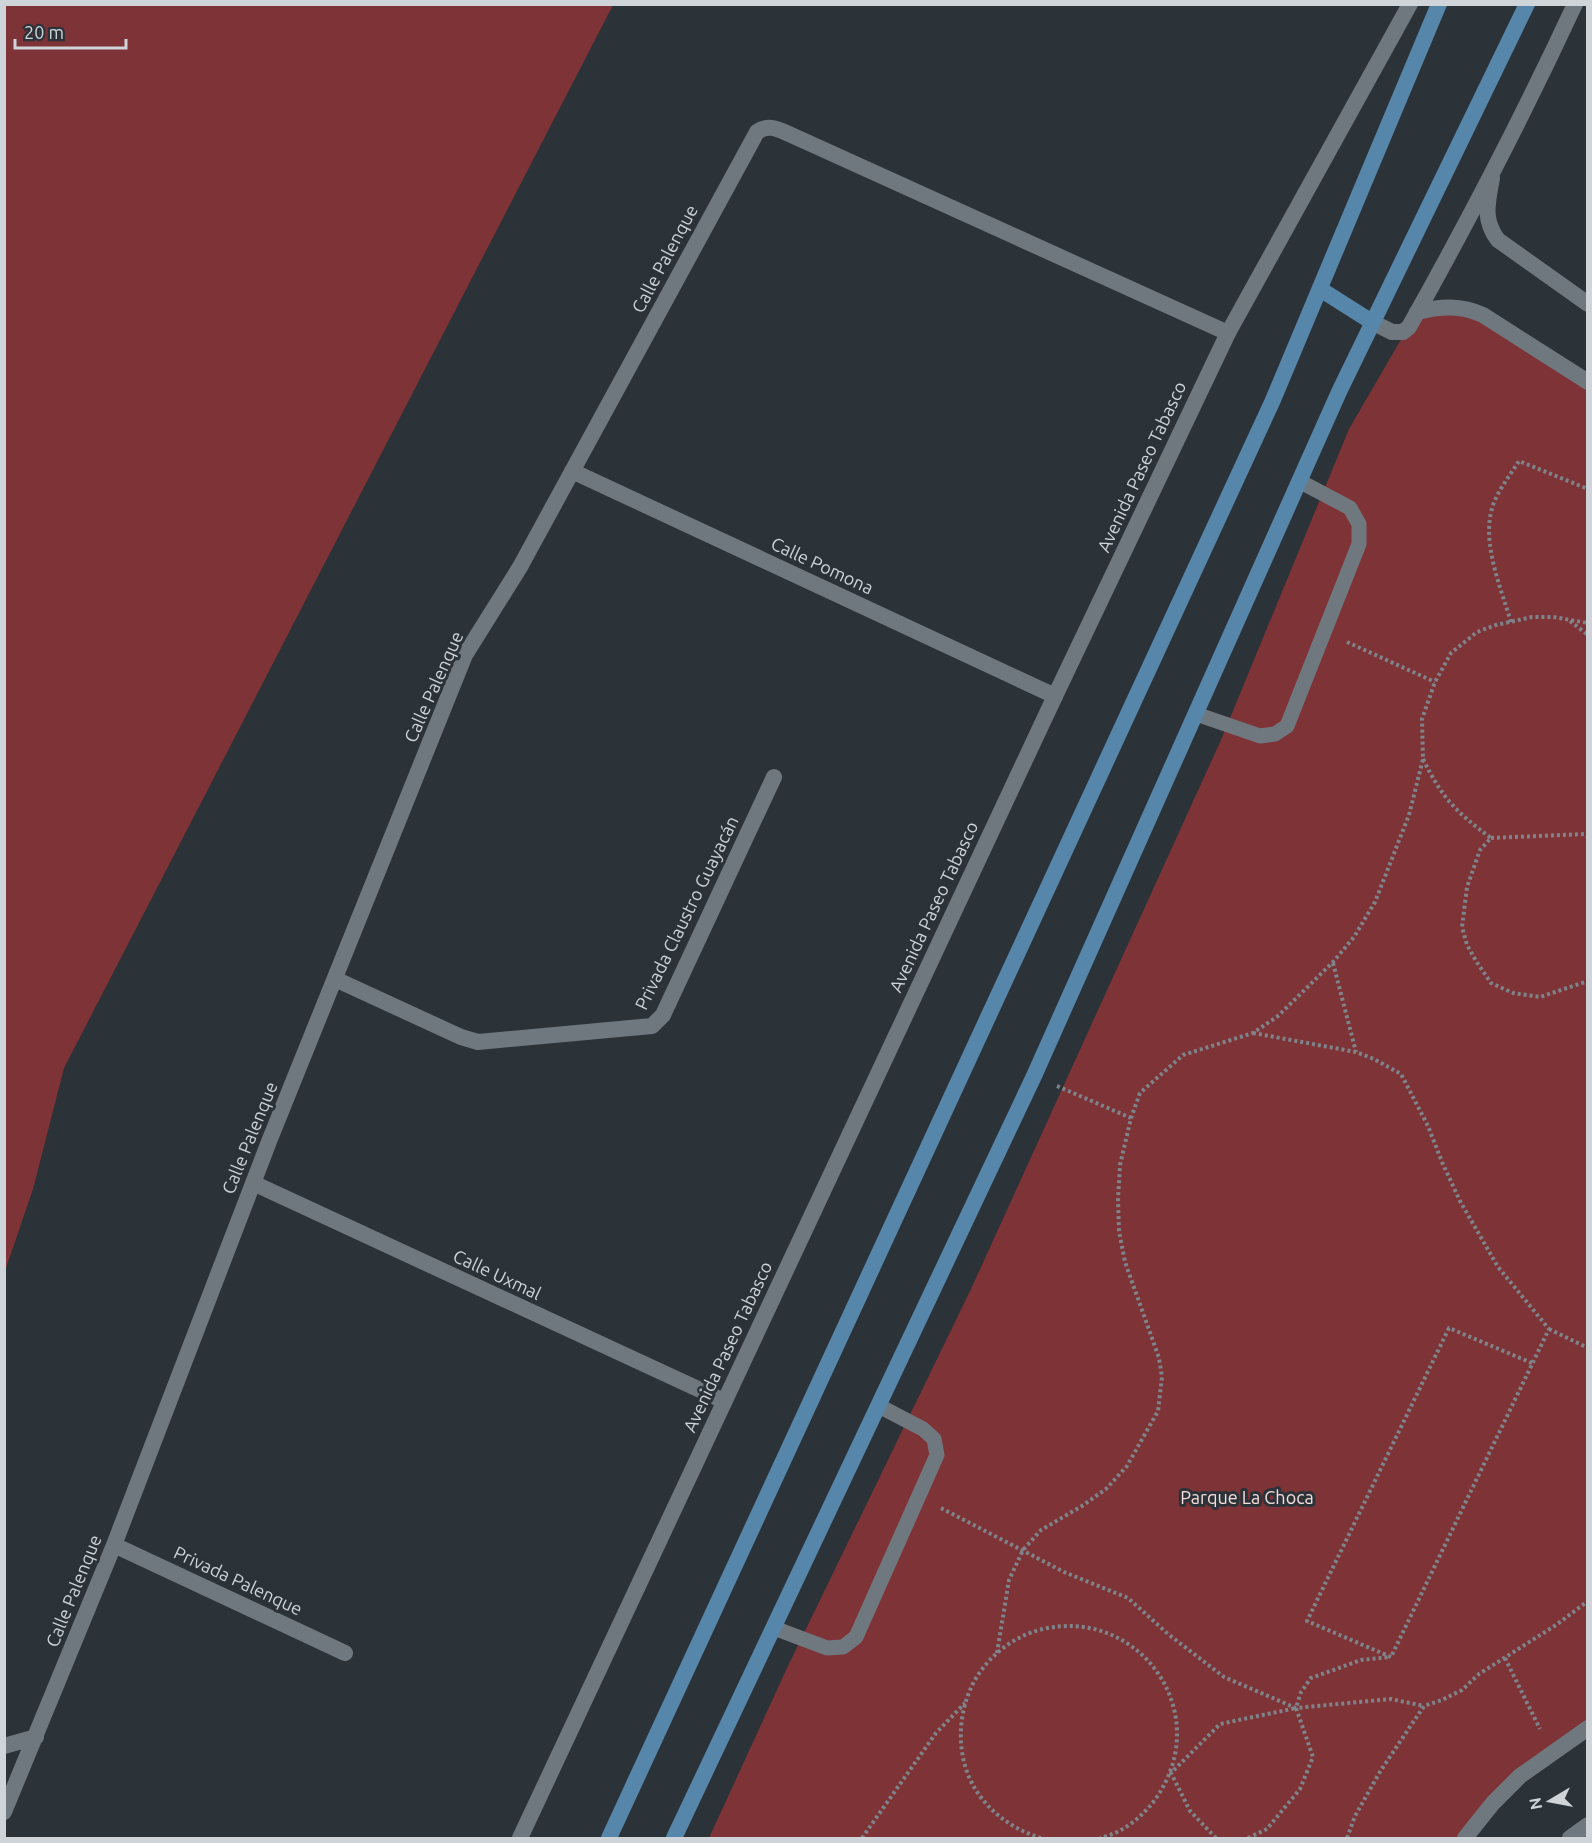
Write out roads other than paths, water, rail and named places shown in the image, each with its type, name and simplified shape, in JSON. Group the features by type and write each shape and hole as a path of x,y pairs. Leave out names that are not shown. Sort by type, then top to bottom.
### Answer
{"main road":[{"path":"609,1839 1273,400 1439,4"},
{"path":"674,1839 1034,1076 1372,322 1527,4"},
{"path":"1320,289 1372,322"}],"street":[{"name":"Avenida Paseo Tabasco","path":"519,1839 1055,696 1228,333 1410,4"},
{"path":"1372,322 1392,332 1403,333 1409,327 1494,169 1575,4"},
{"name":"Calle Palenque","path":"4,1812 114,1545 253,1183 465,655 520,567 757,132 770,126 789,134 1228,333"},
{"path":"1494,169 1486,217 1493,233 1498,240 1587,304"},
{"path":"1418,312 1442,307 1471,309 1587,382"},
{"name":"Calle Pomona","path":"572,471 1055,696"},
{"name":"Privada Claustro Guayacán","path":"335,979 478,1042 652,1026 663,1015 774,777"},
{"name":"Calle Uxmal","path":"253,1183 724,1401"},
{"name":"Privada Palenque","path":"114,1545 345,1653"},
{"path":"1465,1839 1493,1803 1520,1776 1587,1728"},
{"path":"4,1746 36,1737"},
{"path":"1570,1839 1587,1825"}],"lane":[{"path":"1196,714 1260,736 1275,734 1287,726 1359,544 1359,524 1350,508 1299,481"},
{"path":"774,1628 827,1648 843,1647 856,1637 937,1455 934,1439 923,1429 879,1406"}],"park label":[{"name":"Parque La Choca","path":"1247,1498"}]}
